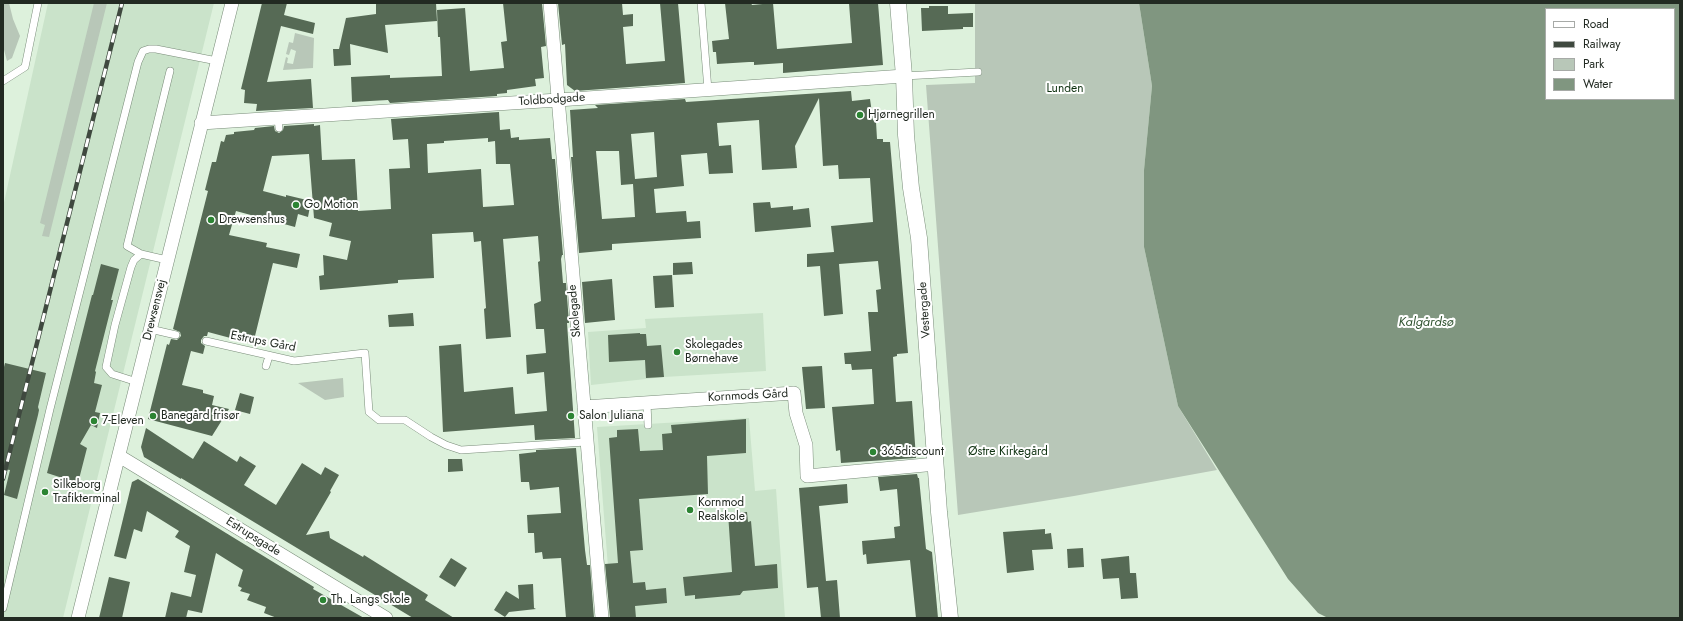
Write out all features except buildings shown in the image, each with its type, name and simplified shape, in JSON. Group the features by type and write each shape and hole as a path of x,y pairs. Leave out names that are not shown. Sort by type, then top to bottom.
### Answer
{"street":[{"name":"Drewsensvej","path":"78,618 232,3"},
{"name":"Skolegade","path":"550,3 602,618"},
{"name":"Vestergade","path":"898,3 904,76 906,135 911,188 919,238 939,512 950,618"},
{"name":"Toldbodgade","path":"201,123 279,123 558,100 904,76"},
{"name":"Kornmods Gård","path":"584,408 794,393 796,413 806,445 808,476 936,464"},
{"name":"Estrupsgade","path":"119,456 386,618"}],"lane":[{"path":"3,81 25,67 38,3"},
{"path":"702,3 708,90"},
{"path":"3,608 49,416 138,62 143,51 149,49 156,49 217,61"},
{"path":"167,260 141,254 127,246 170,71"},
{"path":"904,76 978,72"},
{"path":"137,382 112,374 106,367 115,325 131,267 134,260 141,254"},
{"path":"150,329 176,335"},
{"name":"Estrups Gård","path":"206,341 294,361 365,353 369,412 379,420 405,420 431,437 446,445 461,450 586,442"},
{"path":"266,366 269,356"},
{"path":"647,404 648,424"}],"shaded area":[{"path":"48,3 214,3 63,618 3,618 3,207"},
{"name":"Skolegades Børnehave","path":"763,313 766,371 664,377 591,385 588,332 646,328 645,319"},
{"name":"Kornmod Realskole","path":"749,418 755,491 776,489 785,618 612,618 597,427"}],"green space":[{"path":"3,3 9,3 13,19 20,36 12,58 7,61 3,46"},
{"path":"94,3 107,3 49,237 42,236 45,225 40,223"},
{"name":"Lunden","path":"975,3 1139,3 1152,86 1144,170 1144,247 1178,406 1217,470 958,515 926,85 975,83"},
{"path":"295,33 314,38 313,68 283,70 286,57 288,58 287,63 293,64 296,51 291,49 289,55 286,54 289,42 293,43"},
{"path":"343,378 344,397 325,400 298,383"}],"water":[{"name":"Kalgårdsø","path":"1139,3 1680,3 1680,618 1328,618 1318,613 1288,579 1178,406 1144,247 1144,170 1152,86"}],"railway":[{"path":"3,479 122,3"}],"place":[{"name":"Hjørnegrillen","path":"860,115"},
{"name":"Go Motion","path":"296,205"},
{"name":"Drewsenshus","path":"211,220"},
{"name":"Skolegades Børnehave","path":"677,352"},
{"name":"Banegård frisør","path":"153,416"},
{"name":"Salon Juliana","path":"571,416"},
{"name":"7-Eleven","path":"94,421"},
{"name":"365discount","path":"873,452"},
{"name":"Silkeborg Trafikterminal","path":"45,492"},
{"name":"Kornmod Realskole","path":"690,510"},
{"name":"Th. Langs Skole","path":"323,600"}],"park label":[{"name":"Østre Kirkegård","path":"1008,452"}]}
